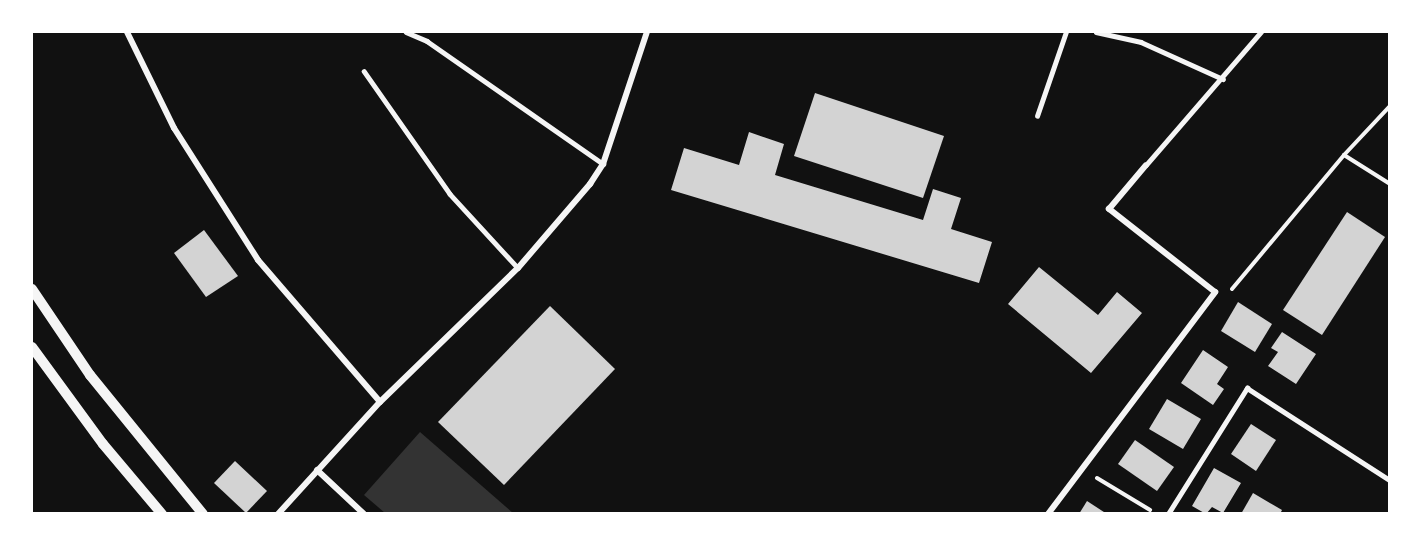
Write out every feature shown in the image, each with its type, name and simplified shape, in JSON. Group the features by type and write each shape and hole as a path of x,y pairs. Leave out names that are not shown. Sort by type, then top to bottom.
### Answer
{"street":[{"path":"127,32 174,128 258,260 380,402"},
{"path":"278,513 380,402 518,268 590,184 603,164 647,32"},
{"path":"1048,513 1215,292 1108,209 1146,165"},
{"path":"32,289 90,375 203,513"},
{"path":"32,346 103,444 162,513"},
{"path":"317,470 364,513"}],"lane":[{"path":"406,32 427,41 603,164"},
{"path":"1037,116 1066,32"},
{"path":"1096,32 1142,42 1223,79"},
{"path":"1146,165 1223,79 1261,32"},
{"path":"364,71 450,194 518,268"},
{"path":"1168,513 1247,387 1389,480"}],"path":[{"path":"1215,292 1235,288 1344,155 1389,106"},
{"path":"1344,155 1389,184"},
{"path":"1081,468 1155,513"}],"shaded area":[{"path":"420,432 513,513 385,513 364,495"}],"building":[{"path":"815,93 944,136 923,198 794,156"},
{"path":"749,132 784,144 775,175 923,220 933,189 961,198 951,229 992,242 979,283 671,190 684,148 739,165"},
{"path":"1347,212 1385,237 1322,335 1283,310"},
{"path":"204,230 238,276 206,297 174,253"},
{"path":"1039,267 1098,315 1117,292 1142,313 1091,373 1008,304"},
{"path":"1238,302 1272,324 1255,352 1221,331"},
{"path":"550,306 615,369 504,485 438,422"},
{"path":"1282,332 1316,354 1296,384 1268,366 1278,352 1271,348"},
{"path":"1203,350 1228,367 1217,384 1224,389 1213,405 1181,383"},
{"path":"1167,399 1201,419 1183,449 1149,429"},
{"path":"1251,424 1276,440 1256,471 1231,454"},
{"path":"1135,440 1174,467 1157,491 1118,464"},
{"path":"235,461 267,491 246,513 214,483"},
{"path":"1214,468 1241,483 1223,513 1212,507 1206,514 1192,506"},
{"path":"1253,493 1282,510 1280,514 1241,514"},
{"path":"1087,501 1107,514 1079,514"}]}
